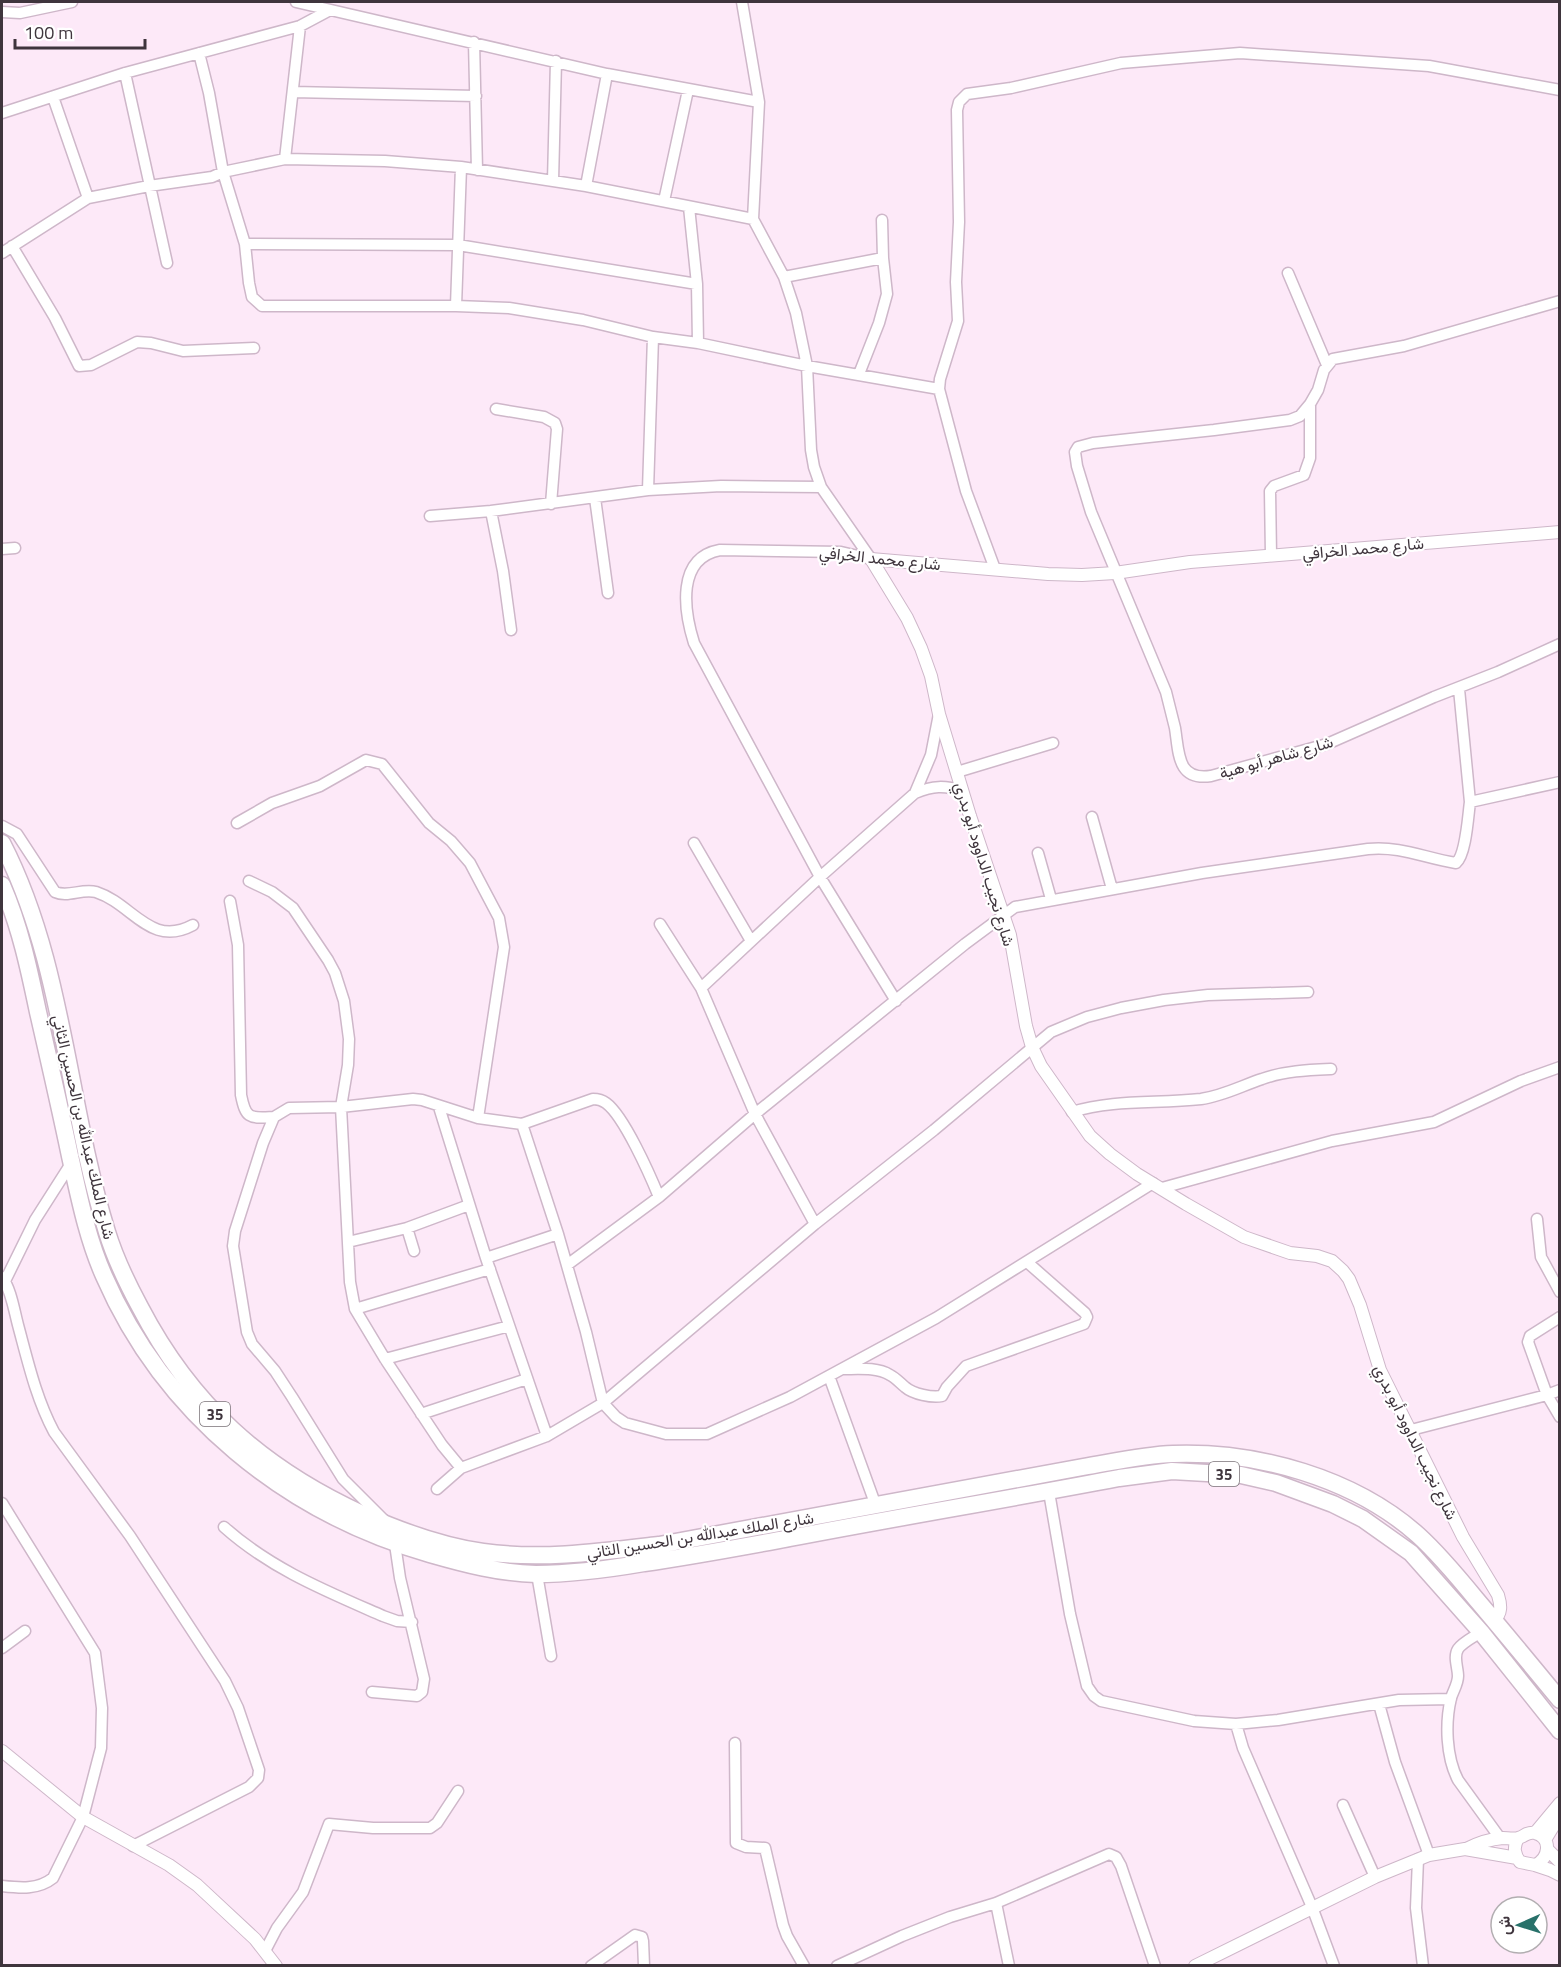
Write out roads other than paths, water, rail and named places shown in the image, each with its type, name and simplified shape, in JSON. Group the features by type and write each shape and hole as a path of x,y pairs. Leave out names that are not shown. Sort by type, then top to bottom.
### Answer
{"highway":[{"name":"شارع الملك عبدالله بن الحسين الثاني","path":"2,843 15,870 46,961 95,1188 107,1232 123,1275 153,1333 178,1371 220,1419 264,1457 326,1497 416,1536 481,1552 530,1556 588,1554 792,1530"},
{"name":"شارع الملك عبدالله بن الحسين الثاني","path":"2,885 8,913 29,968 83,1214 103,1274 137,1338 167,1381 222,1442 262,1474 359,1530 395,1544 470,1566 537,1574 598,1570 706,1554 792,1530 828,1523 1049,1491 1119,1478 1172,1471 1241,1475 1276,1483 1333,1504 1363,1519 1411,1553 1481,1632 1560,1731"},
{"name":"شارع الملك عبدالله بن الحسين الثاني","path":"828,1523 876,1506 1151,1456 1172,1454 1239,1458 1275,1465 1340,1486 1394,1515 1419,1536 1494,1620 1560,1700"}],"street":[{"path":"2,12 20,13 72,2"},
{"path":"296,2 607,74 759,102"},
{"path":"742,2 759,102 753,219 784,278 796,313 807,366 811,450 821,487 871,559"},
{"path":"2,113 125,73 300,26 330,10"},
{"path":"285,159 300,26"},
{"path":"474,42 477,170"},
{"path":"199,53 218,135 223,172 245,244 252,297 262,306 509,308 545,313 652,337 698,343 807,366 939,389"},
{"path":"995,569 966,491 939,389 958,321 957,110 959,102 967,94 1011,88 1121,63 1240,53 1428,66 1560,90"},
{"path":"554,181 556,61"},
{"path":"125,73 167,263"},
{"path":"586,186 607,74"},
{"path":"664,201 688,90"},
{"path":"293,92 476,96"},
{"path":"53,97 88,198"},
{"path":"2,253 88,198 212,177 223,172 285,159 385,161 461,167 586,186 753,219"},
{"path":"456,306 461,167"},
{"path":"689,207 697,284 698,343"},
{"path":"859,374 879,323 887,294 882,220"},
{"path":"245,244 458,245 697,284"},
{"path":"12,246 55,318 79,366 91,365 137,342 183,351 254,348"},
{"path":"784,278 883,258"},
{"path":"1288,273 1327,364"},
{"path":"1271,555 1270,491 1274,486 1304,475 1310,458 1310,404 1327,364 1341,356 1370,354 1404,346 1560,301"},
{"path":"648,490 652,337"},
{"name":"شارع شاهر أبو هية","path":"1310,404 1300,416 1290,420 1176,435 1115,439 1077,447 1075,457 1080,476 1115,573 1148,645 1166,692 1182,766 1196,776 1211,776 1327,744 1560,644"},
{"path":"496,409 544,417 555,423 550,504"},
{"path":"430,516 550,504 648,490 721,486 821,487"},
{"path":"595,498 608,594"},
{"path":"491,511 503,570 511,630"},
{"name":"شارع محمد الخرافي","path":"896,1001 820,877 694,643 687,620 688,578 697,562 707,552 720,550 841,552 871,559 1048,574 1115,573 1190,562 1560,532"},
{"path":"2,549 15,548"},
{"name":"شارع نجيب الداوود أبو بدري","path":"871,559 907,618 931,676 939,714 962,791 1010,935 1019,994 1032,1047 1041,1066 1072,1112 1098,1144 1122,1163 1186,1204 1244,1237 1290,1252 1317,1256 1332,1261 1343,1270 1360,1305 1380,1370 1467,1546 1498,1595 1500,1610 1494,1620"},
{"path":"567,1265 659,1197 755,1114 1004,914 1016,907 1202,873 1376,849 1403,850 1456,863 1463,852 1470,802 1459,689"},
{"path":"915,793 931,755 939,714"},
{"path":"957,772 1053,743"},
{"path":"237,823 272,803 320,786 366,760 374,760 382,764 429,823 451,841 470,863 499,918 504,947 478,1118"},
{"path":"1470,802 1560,782"},
{"path":"701,988 820,877 915,793 932,786 947,786 962,791"},
{"path":"1092,817 1112,889"},
{"path":"2,826 17,834 55,892 68,895 84,891 94,892 112,900 154,928 166,932 182,931 194,925"},
{"path":"694,843 752,940"},
{"path":"1038,853 1051,899"},
{"path":"249,881 272,892 293,908 335,973 344,1001 349,1039 348,1065 341,1107 350,1282 355,1309 421,1414 461,1468"},
{"path":"230,901 237,945 243,1107 252,1118 274,1118"},
{"path":"660,924 701,988 755,1114 815,1224"},
{"path":"437,1489 461,1468 547,1436 603,1403 815,1224 934,1130 1032,1047 1060,1027 1121,1008 1208,995 1308,992"},
{"path":"522,1124 558,1234 603,1403 616,1417 635,1426 666,1434 707,1434 790,1397 936,1318 1158,1186 1332,1141 1434,1122 1521,1081 1560,1067"},
{"path":"1072,1112 1106,1104 1198,1099 1227,1093 1264,1078 1298,1071 1331,1069"},
{"path":"391,1527 343,1479 275,1371 252,1344 247,1332 233,1246 235,1231 263,1143 274,1118 289,1108 341,1107 403,1099 422,1100 478,1118 522,1124 593,1099 605,1101 633,1142 659,1197"},
{"path":"439,1107 486,1258 547,1436"},
{"path":"72,1162 35,1220 3,1279 37,1392 54,1432 130,1536 225,1681 238,1708 259,1770 258,1778 249,1787 133,1846"},
{"path":"348,1242 407,1228 469,1205"},
{"path":"1537,1219 1541,1257 1560,1292"},
{"path":"407,1228 414,1251"},
{"path":"486,1258 558,1234"},
{"path":"840,1369 862,1368 884,1372 891,1375 907,1390 934,1397 942,1396 966,1366 1084,1324 1087,1317 1085,1313 1027,1262"},
{"path":"355,1309 490,1269"},
{"path":"1560,1317 1530,1336 1528,1340 1529,1349 1547,1395 1560,1417"},
{"path":"385,1359 509,1326"},
{"path":"829,1376 876,1506"},
{"path":"421,1414 527,1379"},
{"path":"1411,1430 1547,1395 1560,1389"},
{"path":"1049,1491 1070,1614 1087,1686 1101,1701 1194,1721 1236,1724 1278,1720 1399,1700 1451,1699"},
{"path":"2,1503 95,1653 102,1708 102,1731 96,1769 82,1816 52,1878 44,1885 2,1886"},
{"path":"224,1527 247,1548 289,1573 383,1616 397,1621 412,1622"},
{"path":"372,1692 417,1696 422,1692 424,1679 400,1578 395,1544"},
{"path":"537,1574 551,1656"},
{"path":"2,1648 25,1630"},
{"path":"1481,1632 1459,1647 1457,1652 1458,1676 1451,1699 1448,1721 1453,1770 1500,1838"},
{"path":"1379,1704 1424,1857 1416,1908 1423,1965"},
{"path":"1236,1724 1243,1748 1312,1907 1334,1965"},
{"path":"735,1743 736,1843 746,1847 765,1848 783,1924 787,1936 804,1965"},
{"path":"2,1751 82,1816 169,1865 197,1885 226,1911 276,1965"},
{"path":"265,1951 277,1928 303,1892 329,1824 373,1828 430,1828 437,1823 458,1791"},
{"path":"1535,1865 1544,1860 1542,1841 1560,1803"},
{"path":"1343,1805 1374,1877"},
{"path":"1542,1841 1560,1815"},
{"path":"1517,1858 1514,1848 1518,1838 1523,1834 1542,1841 1560,1862"},
{"path":"1195,1965 1374,1877 1424,1857 1465,1850 1488,1840 1518,1838"},
{"path":"1465,1850 1517,1858 1525,1864 1550,1869 1560,1875"},
{"path":"837,1965 940,1921 996,1903 1109,1854 1116,1857 1155,1965"},
{"path":"996,1903 1009,1965"},
{"path":"591,1965 635,1935 639,1935 643,1941 644,1965"}]}
